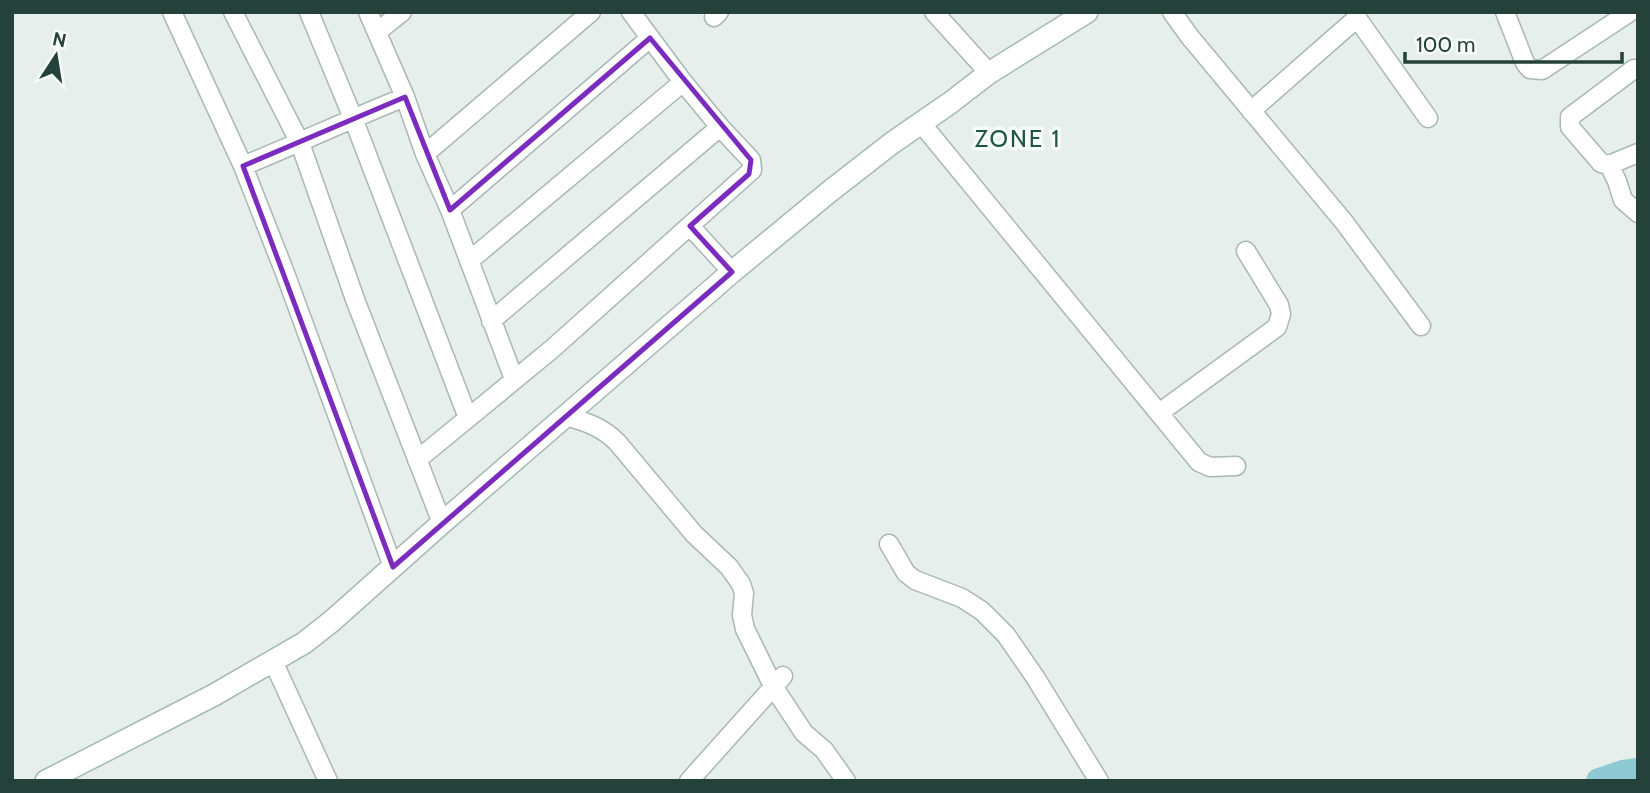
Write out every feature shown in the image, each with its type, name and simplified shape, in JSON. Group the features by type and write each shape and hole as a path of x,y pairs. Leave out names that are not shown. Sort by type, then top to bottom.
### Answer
{"street":[{"path":"173,12 243,166 393,567"},
{"path":"233,12 300,143 356,302 442,523"},
{"path":"309,12 468,418"},
{"path":"368,12 450,210 514,379"},
{"path":"377,32 402,12"},
{"path":"425,154 591,12"},
{"path":"417,460 552,349 751,170 751,160 683,82 631,12"},
{"path":"934,12 989,73"},
{"path":"1172,12 1189,37 1344,222 1421,326"},
{"path":"1505,12 1525,62 1530,69 1536,71 1542,70 1630,12"},
{"path":"46,781 214,695 304,643 732,272 829,192 989,73 1074,16"},
{"path":"1251,111 1357,18 1428,118"},
{"path":"450,210 650,38"},
{"path":"1634,69 1570,117 1570,127 1601,163 1609,165 1638,153"},
{"path":"470,261 683,82"},
{"path":"243,166 404,97"},
{"path":"921,124 1199,462 1210,467 1236,466"},
{"path":"491,321 720,127"},
{"path":"1609,165 1623,200 1638,213"},
{"path":"690,226 732,272"},
{"path":"1159,413 1277,327 1281,314 1279,305 1246,251"},
{"path":"566,416 607,431 694,534 729,567 744,593 742,615 745,629 778,681 804,733 824,750 846,781"},
{"path":"889,544 906,573 915,580 962,598 982,611 1006,635 1099,781"},
{"path":"273,661 328,781"},
{"path":"689,781 778,681"}],"highlighted area":[{"path":"650,38 751,160 749,174 690,226 732,272 393,567 243,166 405,97 450,210"}],"waterway":[{"path":"1599,781 1638,771"}],"district":[{"name":"ZONE 1","path":"1018,138"}]}
